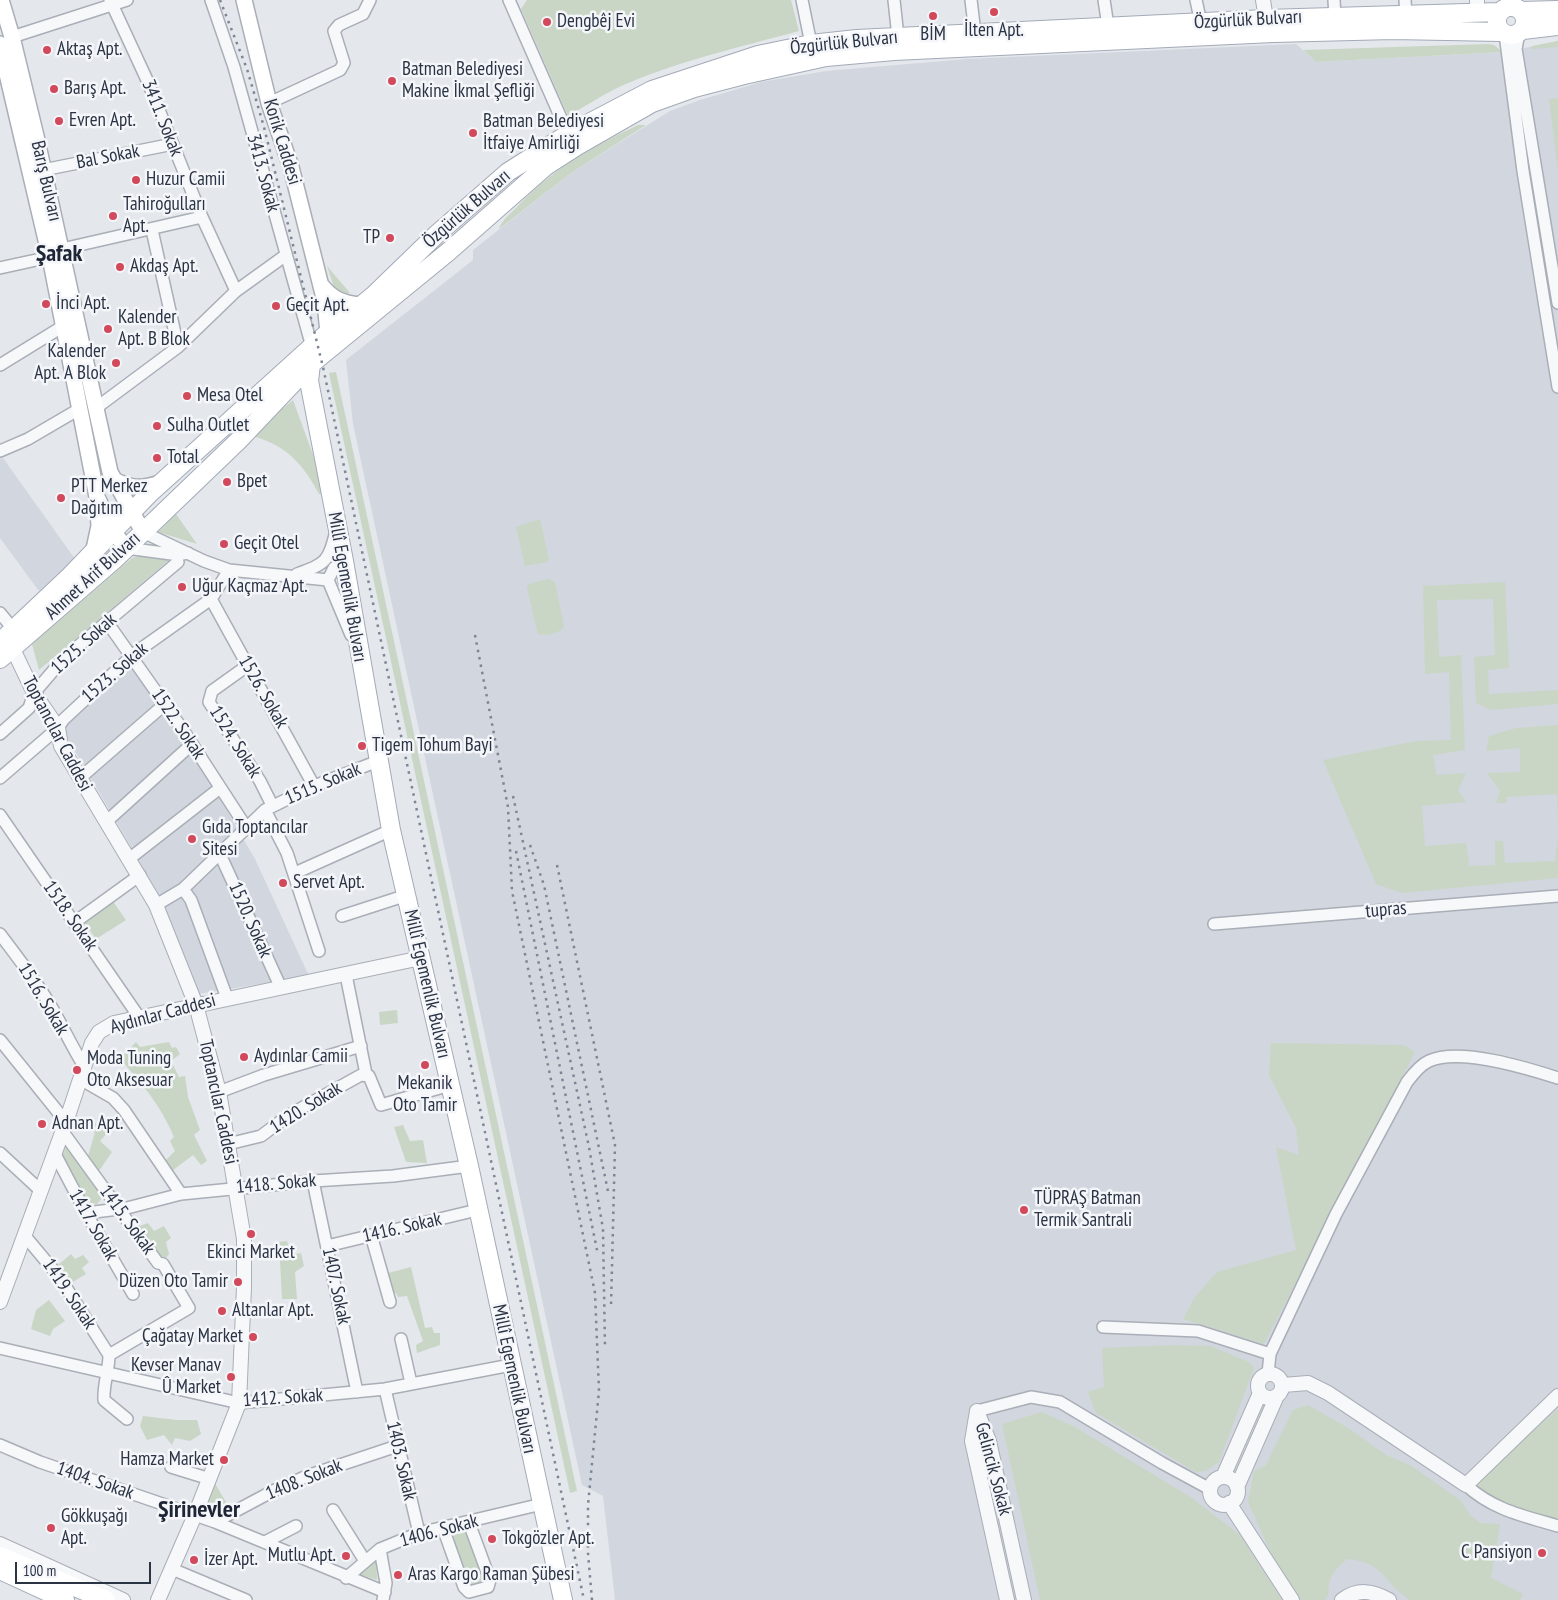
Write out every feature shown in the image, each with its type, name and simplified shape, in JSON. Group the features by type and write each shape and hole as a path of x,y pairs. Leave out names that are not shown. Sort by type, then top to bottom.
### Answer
{"main road":[{"name":"Barış Bulvarı","path":"1,0 6,41 56,253 88,408 98,497 113,530 126,548"},
{"name":"Korik Caddesi","path":"244,0 269,103 291,167 325,302 328,333"},
{"name":"Özgürlük Bulvarı","path":"291,367 360,305 374,295 404,264 508,172 568,134 652,90 758,55 811,44 898,37 1266,19 1334,8 1477,7 1500,12"},
{"path":"1521,11 1526,22 1512,32 1497,24 1500,12 1513,7 1521,11 1558,10"},
{"name":"Özgürlük Bulvarı","path":"311,364 481,224 546,166 652,103 694,88 826,57 903,50 1273,33 1393,30 1512,32 1558,26"},
{"name":"Barış Bulvarı","path":"6,41 43,170 56,253 64,324 88,408 110,472 143,532"},
{"path":"469,206 481,224"},
{"path":"320,284 335,300 360,305"},
{"name":"Ahmet Arif Bulvarı","path":"7,644 126,548 238,441 311,364"},
{"name":"Millî Egemenlik Bulvarı","path":"311,364 308,380 346,574 391,830 469,1166 510,1366 563,1600"},
{"name":"Ahmet Arif Bulvarı","path":"7,644 94,549 132,514 162,482 291,367"},
{"path":"268,387 288,387 300,394 315,412"},
{"path":"114,480 134,489 146,488 162,482"},
{"path":"94,549 99,526 98,497"},
{"path":"0,1556 106,1600"},
{"path":"0,1570 64,1600"}],"street":[{"path":"6,41 111,3 127,0"},
{"name":"3413. Sokak","path":"211,0 234,67 312,347"},
{"path":"269,103 340,70 344,63 334,31 339,24 363,14 370,0"},
{"path":"802,0 811,44"},
{"path":"894,0 898,37"},
{"path":"971,0 975,33"},
{"path":"1104,0 1108,26"},
{"path":"1196,0 1201,23"},
{"path":"1263,0 1266,19"},
{"path":"511,1 568,134"},
{"name":"3411. Sokak","path":"111,3 147,80 202,217 236,291"},
{"path":"1512,32 1558,303"},
{"path":"1512,32 1523,171 1558,387"},
{"name":"Bal Sokak","path":"43,170 173,144"},
{"path":"0,268 202,217"},
{"path":"152,230 178,347"},
{"path":"0,451 28,439 88,408 178,347 236,291 286,255"},
{"path":"0,364 64,324"},
{"path":"293,576 325,562 331,552 336,527"},
{"path":"143,532 230,570 328,580"},
{"path":"126,548 179,555 190,553"},
{"name":"1525. Sokak","path":"0,734 29,708 34,693 64,658 178,562"},
{"path":"346,574 334,568 328,580 360,655"},
{"name":"1523. Sokak","path":"0,778 58,728 63,720 131,656 211,598 230,570"},
{"name":"1526. Sokak","path":"211,598 247,666 265,693 314,786"},
{"path":"0,613 7,644"},
{"name":"1522. Sokak","path":"107,622 165,704 246,827"},
{"name":"Toptancılar Caddesi","path":"7,644 34,693 58,728 61,746 140,875 156,905 196,1005 219,1092 236,1188 244,1239 244,1307 239,1403 210,1479 161,1594"},
{"name":"1524. Sokak","path":"247,666 212,691 209,702 260,781 295,873 319,951"},
{"path":"80,778 165,704"},
{"path":"106,822 192,744"},
{"name":"1515. Sokak","path":"156,905 183,889 219,852 269,807 314,786 378,761"},
{"path":"129,859 220,788"},
{"name":"1518. Sokak","path":"0,816 139,1017"},
{"path":"295,873 391,830"},
{"name":"1520. Sokak","path":"219,852 281,988"},
{"path":"75,922 140,875"},
{"path":"183,889 191,900 227,998"},
{"path":"342,916 406,895"},
{"name":"tupras","path":"1214,924 1558,896"},
{"name":"1516. Sokak","path":"0,934 25,966 52,1007 82,1072"},
{"name":"Aydınlar Caddesi","path":"0,1302 65,1127 92,1042 98,1032 114,1023 139,1017 421,958"},
{"path":"346,975 366,1074 382,1105 450,1085"},
{"name":"1415. Sokak","path":"0,1040 65,1127 118,1209 158,1263 163,1264 189,1308 110,1355"},
{"path":"219,1092 264,1075 361,1046"},
{"path":"1210,1489 1215,1481 1223,1477 1260,1393 1259,1382 1268,1374 1270,1354 1336,1214 1403,1090 1417,1070 1428,1061 1442,1057 1462,1057 1498,1062 1558,1078"},
{"path":"82,1072 113,1098 124,1110 181,1194"},
{"name":"1420. Sokak","path":"228,1144 261,1136 288,1114 366,1074"},
{"path":"0,1153 40,1191"},
{"name":"1417. Sokak","path":"55,1154 86,1213 133,1294"},
{"name":"1418. Sokak","path":"86,1213 118,1209 181,1194 313,1181 393,1176 469,1166"},
{"name":"1407. Sokak","path":"313,1181 357,1392"},
{"name":"1416. Sokak","path":"327,1246 477,1210"},
{"path":"371,1235 390,1302"},
{"name":"1419. Sokak","path":"25,1236 60,1278 110,1355"},
{"path":"1103,1327 1198,1331 1270,1354"},
{"path":"401,1339 411,1383"},
{"name":"1412. Sokak","path":"0,1348 239,1403 385,1389 510,1366"},
{"path":"110,1355 109,1374 104,1390 104,1400 127,1419"},
{"path":"977,1411 1031,1397 1060,1402 1162,1463 1210,1489 1214,1500 1221,1504 1229,1503 1237,1495 1237,1487 1276,1398 1281,1393 1283,1385 1276,1375 1268,1374"},
{"path":"1283,1385 1308,1383 1328,1394 1466,1485 1482,1499 1494,1506 1558,1526"},
{"name":"1403. Sokak","path":"385,1389 419,1533"},
{"path":"1260,1393 1268,1399 1276,1398"},
{"path":"1466,1485 1558,1396"},
{"name":"Gelincik Sokak","path":"977,1411 972,1441 1007,1600"},
{"name":"Gelincik Sokak","path":"977,1411 989,1441 1024,1600"},
{"name":"1404. Sokak","path":"0,1445 40,1462 215,1522 265,1542 384,1596"},
{"name":"1408. Sokak","path":"215,1522 273,1491 307,1476 397,1446"},
{"path":"171,1467 210,1479"},
{"path":"1223,1477 1232,1480 1237,1487"},
{"path":"1229,1503 1292,1600"},
{"name":"1406. Sokak","path":"346,1578 380,1549 419,1533 469,1523 542,1504"},
{"path":"334,1510 365,1561"},
{"path":"444,1528 464,1587 469,1592 480,1591 488,1588 490,1580 469,1523"},
{"path":"265,1542 296,1526"},
{"path":"0,1544 123,1600"},
{"path":"380,1549 384,1566 384,1596"},
{"path":"172,1569 246,1600"},
{"path":"0,1578 47,1600"},
{"path":"1342,1600 1352,1593 1368,1591 1390,1600"}],"shaded area":[{"path":"1558,41 1558,1600 615,1600 603,1496 582,1485 353,424 346,360 473,260 473,250 571,173 670,111 761,82 826,71 967,59 1296,44 1316,62 1505,52"},
{"path":"3,458 75,559 39,591 0,538 0,459"},
{"name":"Gıda Toptancılar Sitesi","path":"133,663 210,782 255,859 309,976 198,994 163,907 131,847 62,729"}],"green space":[{"path":"527,0 791,0 799,31 706,56 637,79 603,95 568,116 521,9"},
{"path":"1558,41 1558,47 1531,49 1532,46"},
{"path":"1494,45 1503,52 1316,62 1303,50"},
{"path":"1558,98 1558,171 1549,99"},
{"path":"638,125 646,125 571,173 499,229 506,218 543,182 588,151"},
{"path":"327,266 350,293 340,295 334,287"},
{"path":"336,372 577,1491 570,1493 329,373"},
{"path":"293,400 328,496 319,494 300,465 285,451 253,436 260,427"},
{"path":"176,514 197,544 158,532"},
{"path":"540,519 549,560 525,566 516,527"},
{"path":"143,555 169,560 39,670 32,644 132,558"},
{"path":"548,579 555,582 564,626 556,633 541,635 538,634 527,588 529,584"},
{"path":"1505,582 1509,668 1488,670 1489,694 1558,690 1558,704 1491,710 1476,703 1474,657 1495,655 1493,599 1437,600 1439,657 1461,655 1465,750 1433,755 1437,775 1466,773 1458,790 1466,802 1422,806 1425,846 1466,843 1469,866 1495,865 1495,841 1503,841 1505,863 1555,861 1558,838 1558,878 1402,893 1376,884 1323,760 1416,741 1451,740 1449,672 1425,674 1423,586"},
{"path":"1558,725 1558,830 1557,794 1506,797 1507,803 1496,803 1500,791 1487,773 1520,772 1520,748 1486,751 1489,736 1516,728"},
{"path":"112,900 126,920 96,939 84,922"},
{"path":"397,1010 398,1023 380,1025 379,1012"},
{"path":"136,1042 140,1047 169,1042 172,1048 176,1047 180,1054 171,1061 179,1077 185,1076 188,1097 200,1130 194,1135 207,1161 201,1165 193,1155 172,1171 165,1161 175,1151 170,1141 174,1137 150,1095 120,1059"},
{"path":"1271,1043 1404,1045 1415,1052 1264,1344 1183,1319 1195,1297 1217,1272 1296,1250 1276,1147 1299,1155 1296,1128 1269,1075"},
{"path":"90,1120 97,1124 99,1121 109,1131 100,1141 112,1152 99,1171 88,1156 95,1132 87,1129"},
{"path":"403,1125 410,1141 423,1140 427,1163 406,1162 394,1127"},
{"path":"67,1144 106,1193 97,1204 86,1202 58,1159"},
{"path":"148,1223 154,1231 164,1226 171,1238 166,1242 169,1254 164,1261 137,1227"},
{"path":"287,1241 291,1255 301,1253 304,1266 295,1272 297,1299 282,1299 279,1242"},
{"path":"71,1254 75,1259 83,1255 89,1262 82,1268 86,1274 68,1285 57,1266"},
{"path":"411,1267 425,1328 432,1327 434,1333 440,1333 440,1345 417,1353 416,1345 423,1341 407,1296 398,1297 396,1293 390,1293 388,1273"},
{"path":"49,1300 65,1321 53,1329 50,1336 31,1329 36,1310"},
{"path":"1173,1345 1210,1346 1249,1362 1254,1368 1219,1462 1206,1471 1196,1472 1096,1413 1088,1392 1104,1387 1102,1348"},
{"path":"1308,1405 1350,1429 1386,1455 1410,1465 1460,1500 1471,1516 1481,1523 1500,1524 1491,1578 1523,1594 1520,1600 1410,1600 1369,1564 1347,1559 1333,1573 1325,1600 1301,1600 1273,1558 1248,1502 1254,1471 1266,1465 1293,1410"},
{"path":"1558,1409 1558,1519 1512,1508 1483,1491 1476,1482"},
{"path":"1042,1412 1075,1427 1192,1498 1240,1535 1282,1600 1040,1600 1002,1424"},
{"path":"143,1416 197,1420 201,1434 190,1441 175,1438 172,1445 164,1435 147,1440 140,1426"},
{"path":"213,1480 227,1504 212,1517 200,1513"},
{"path":"465,1527 484,1581 470,1586 449,1532"},
{"path":"376,1558 377,1580 355,1573"}],"railway":[{"path":"220,0 247,69 264,127 323,367 584,1600"},
{"path":"475,635 508,807 512,891 595,1293 599,1391 588,1505 588,1553 592,1600"},
{"path":"513,796 589,1147 603,1229 605,1348"},
{"path":"530,845 544,885 609,1196"},
{"path":"516,851 598,1255"},
{"path":"557,865 615,1145 611,1307"}],"place":[{"name":"İlten Apt.","path":"994,12"},
{"name":"BİM","path":"933,16"},
{"name":"Dengbêj Evi","path":"547,22"},
{"name":"Aktaş Apt.","path":"47,50"},
{"name":"Batman Belediyesi Makine İkmal Şefliği","path":"392,81"},
{"name":"Barış Apt.","path":"54,89"},
{"name":"Evren Apt.","path":"59,121"},
{"name":"Batman Belediyesi İtfaiye Amirliği","path":"473,133"},
{"name":"Huzur Camii","path":"136,180"},
{"name":"Tahiroğulları Apt.","path":"113,216"},
{"name":"TP","path":"390,238"},
{"name":"Akdaş Apt.","path":"120,267"},
{"name":"İnci Apt.","path":"46,304"},
{"name":"Geçit Apt.","path":"276,306"},
{"name":"Kalender Apt. B Blok","path":"108,329"},
{"name":"Kalender Apt. A Blok","path":"116,363"},
{"name":"Mesa Otel","path":"187,396"},
{"name":"Sulha Outlet","path":"157,426"},
{"name":"Total","path":"157,458"},
{"name":"Bpet","path":"227,482"},
{"name":"PTT Merkez Dağıtım","path":"61,498"},
{"name":"Geçit Otel","path":"224,544"},
{"name":"Uğur Kaçmaz Apt.","path":"182,587"},
{"name":"Tigem Tohum Bayi","path":"362,746"},
{"name":"Gıda Toptancılar Sitesi","path":"192,839"},
{"name":"Servet Apt.","path":"283,883"},
{"name":"Aydınlar Camii","path":"244,1057"},
{"name":"Mekanik Oto Tamir","path":"425,1065"},
{"name":"Moda Tuning Oto Aksesuar","path":"77,1070"},
{"name":"Adnan Apt.","path":"42,1124"},
{"name":"TÜPRAŞ Batman Termik Santrali","path":"1024,1210"},
{"name":"Ekinci Market","path":"251,1234"},
{"name":"Düzen Oto Tamir","path":"238,1282"},
{"name":"Altanlar Apt.","path":"222,1311"},
{"name":"Çağatay Market","path":"253,1337"},
{"name":"Kevser Manav Û Market","path":"231,1377"},
{"name":"Hamza Market","path":"224,1460"},
{"name":"Gökkuşağı Apt.","path":"51,1528"},
{"name":"Tokgözler Apt.","path":"492,1539"},
{"name":"C Pansiyon","path":"1542,1553"},
{"name":"Mutlu Apt.","path":"346,1556"},
{"name":"İzer Apt.","path":"194,1560"},
{"name":"Aras Kargo Raman Şübesi","path":"398,1575"}],"district":[{"name":"Şafak","path":"59,254"},
{"name":"Şirinevler","path":"199,1510"}]}
